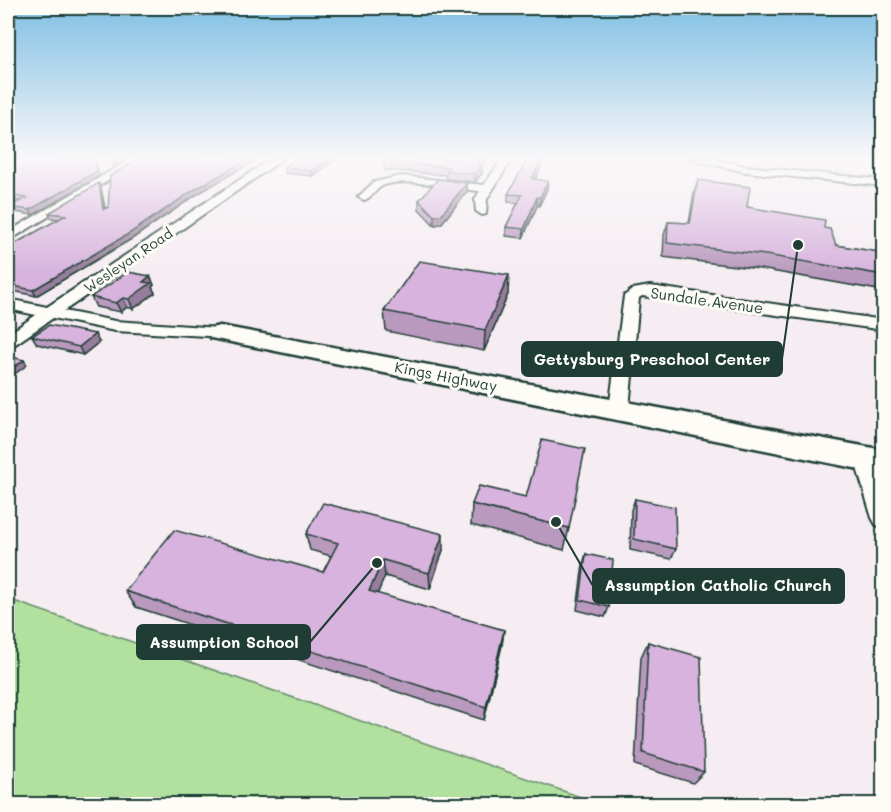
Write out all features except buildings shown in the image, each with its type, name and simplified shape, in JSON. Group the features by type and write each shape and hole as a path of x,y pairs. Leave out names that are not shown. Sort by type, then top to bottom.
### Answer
{"street":[{"path":"8,237 75,197"},
{"name":"Wesleyan Road","path":"8,341 222,197"},
{"path":"482,211 480,202 483,197"},
{"name":"Sundale Avenue","path":"619,409 632,296 638,292 650,291 884,325"},
{"name":"Kings Highway","path":"8,304 116,326 220,333 874,460"},
{"path":"874,460 884,518"}],"green space":[{"path":"8,599 601,804 8,804"}],"place":[{"name":"Gettysburg Preschool Center","path":"798,245"},
{"name":"Assumption Catholic Church","path":"556,522"},
{"name":"Assumption School","path":"377,563"}]}
